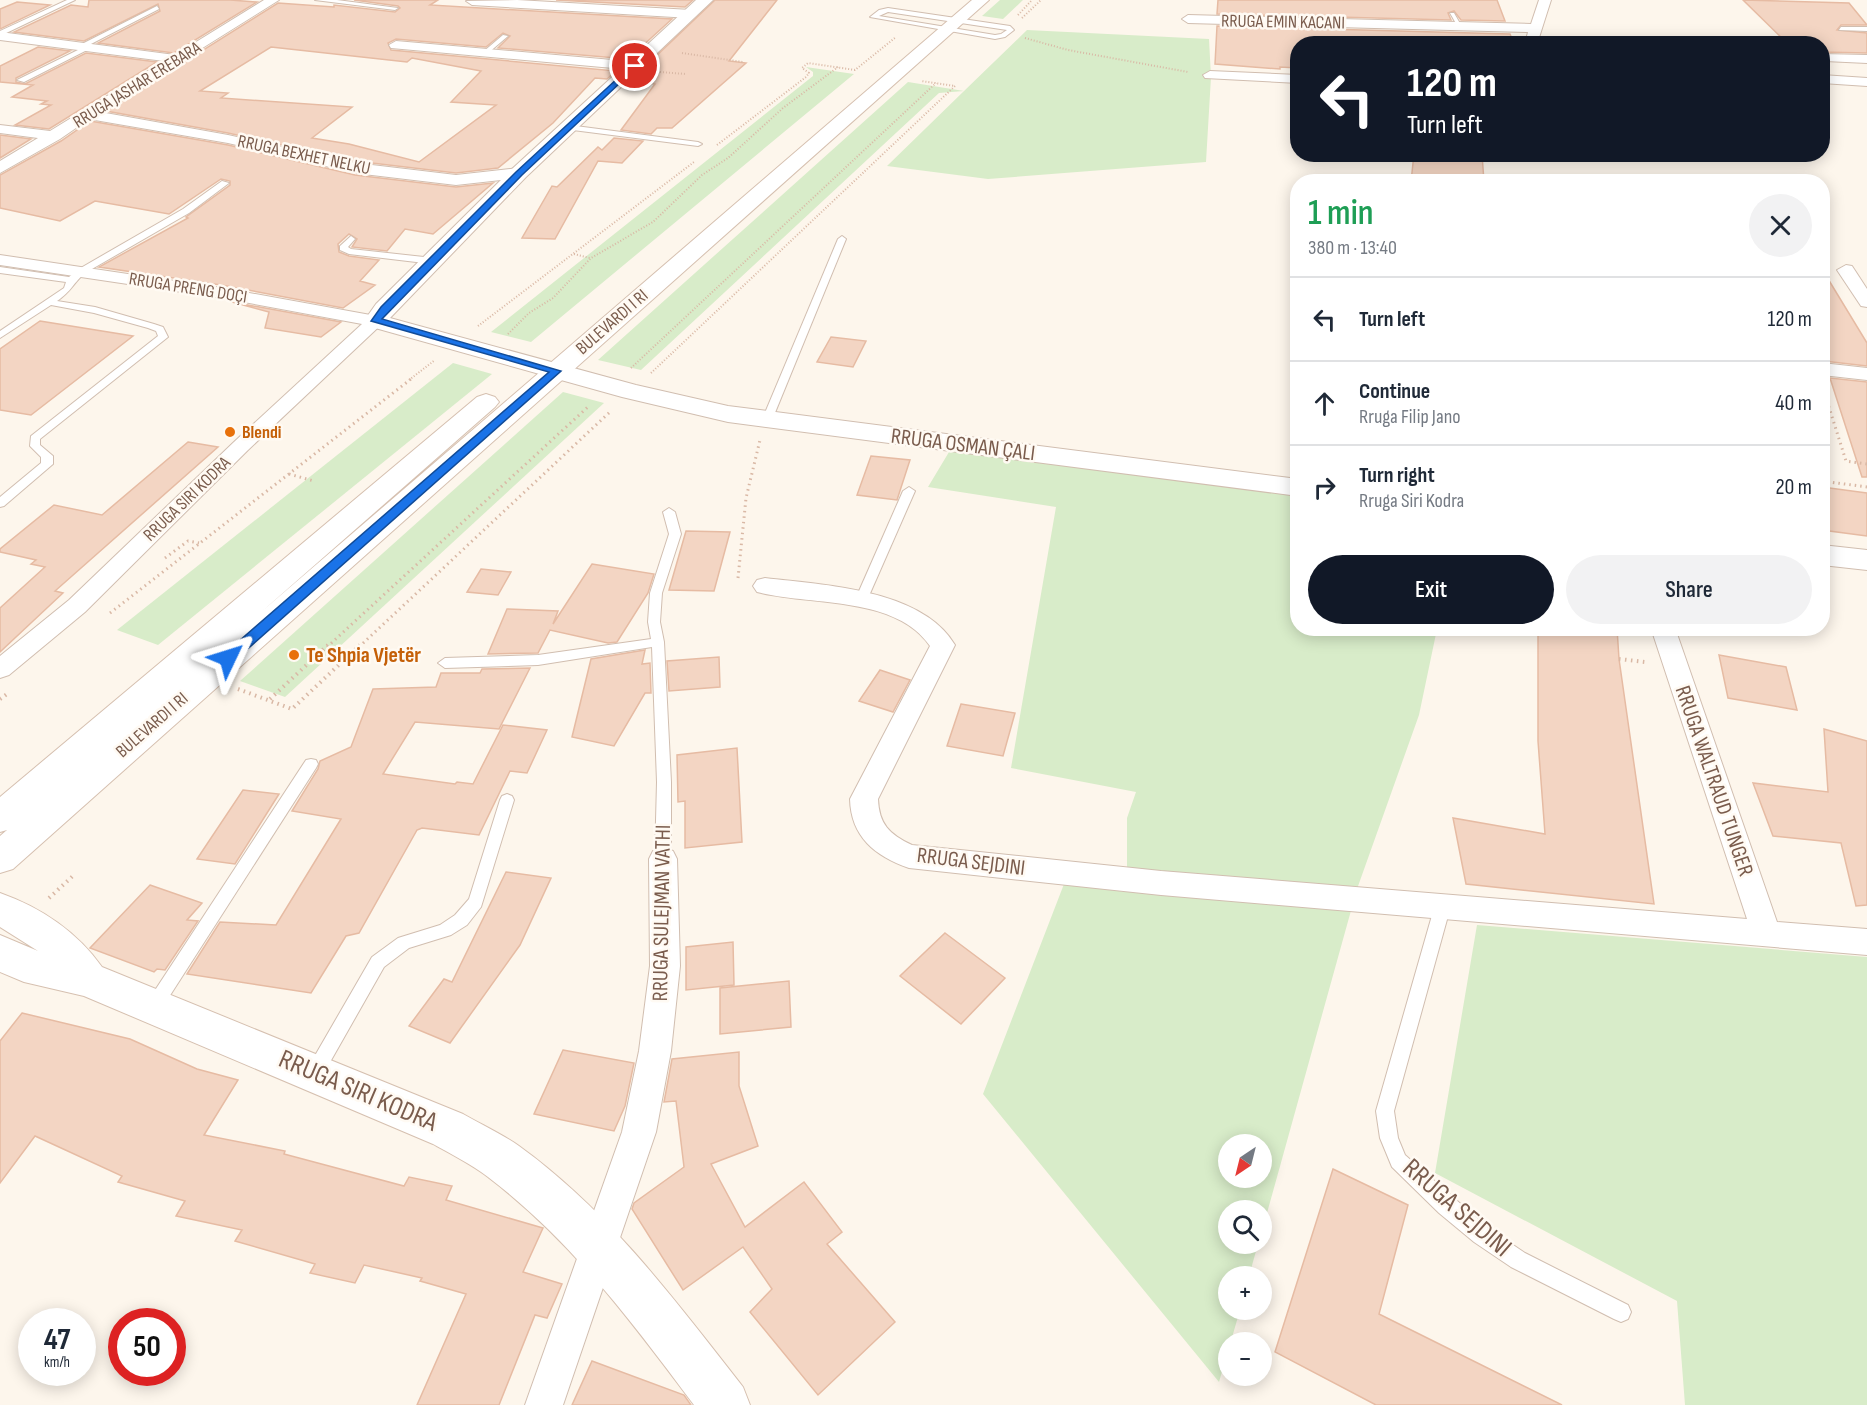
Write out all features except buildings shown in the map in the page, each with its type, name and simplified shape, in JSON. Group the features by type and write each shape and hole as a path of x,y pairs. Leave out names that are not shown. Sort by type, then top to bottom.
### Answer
{"main road":[{"name":"RRUGA SIRI KODRA","path":"376,321 384,309 519,173 705,0"},
{"name":"BULEVARDI I RI","path":"0,818 545,362 944,24 961,0"},
{"name":"BULEVARDI I RI","path":"620,289 944,24 981,0"},
{"name":"RRUGA OSMAN ÇALI","path":"376,321 436,348 545,362 702,409 767,420 1290,487"},
{"name":"BULEVARDI I RI","path":"0,858 545,362"},
{"path":"1830,556 1867,560"},
{"path":"0,909 53,937 71,954 88,979"},
{"name":"RRUGA SIRI KODRA","path":"0,952 24,965 88,979 315,1072 448,1129 502,1160 557,1205 600,1248 653,1311 725,1405"}],"street":[{"name":"RRUGA JASHAR EREBARA","path":"0,168 90,115 273,0"},
{"path":"1533,36 1545,0"},
{"path":"472,1 691,14"},
{"name":"RRUGA EMIN KACANI","path":"1188,20 1380,28 1460,26 1535,28"},
{"path":"2,36 180,59"},
{"path":"396,45 635,66"},
{"path":"1830,57 1867,59"},
{"path":"1210,75 1290,79"},
{"path":"1830,80 1867,81"},
{"name":"RRUGA BEXHET NELKU","path":"90,115 228,139 355,168 456,180 519,173"},
{"path":"0,129 55,136"},
{"name":"RRUGA PRENG DOÇI","path":"0,260 77,275 376,321"},
{"path":"1846,270 1867,302"},
{"name":"RRUGA SIRI KODRA","path":"0,669 77,606 241,446 376,321"},
{"path":"1830,370 1867,374"},
{"name":"RRUGA SEJDINI","path":"765,586 862,598 926,625 939,635 943,645 864,799 864,815 872,833 885,846 909,856 1138,881 1867,942"},
{"name":"RRUGA WALTRAUD TUNGER","path":"1666,636 1766,932"},
{"name":"RRUGA SULEJMAN VATHI","path":"544,1405 639,1132 655,1051 665,966 663,859"}],"lane":[{"path":"2,36 72,0"},
{"path":"318,0 395,8"},
{"path":"21,80 157,8"},
{"path":"1008,31 944,24 873,17 881,11 888,10 944,24 995,37 1008,31"},
{"path":"1452,14 1460,26"},
{"path":"1841,29 1867,29"},
{"path":"485,53 505,36"},
{"path":"568,127 698,144"},
{"path":"0,335 68,290 77,275 186,211 225,183"},
{"path":"351,239 344,248 349,251 433,261"},
{"path":"767,420 842,239"},
{"path":"0,270 77,275"},
{"path":"0,503 47,464 47,456 35,446 35,438 163,337 164,333 151,326 95,310 49,302"},
{"path":"862,598 909,490"},
{"name":"RRUGA SULEJMAN VATHI","path":"663,859 664,782 658,642 654,622 656,593 675,534 669,512"},
{"path":"445,663 538,660 658,642"},
{"path":"153,1007 311,764"},
{"path":"315,1072 378,962 404,943 445,930 461,920 476,902 507,800"},
{"name":"RRUGA SEJDINI","path":"1443,905 1385,1111 1389,1138 1398,1161 1419,1183 1481,1235 1518,1260 1621,1312"}],"path":[{"path":"1041,0 1008,31 1068,50 1210,75"},
{"path":"715,147 806,77 809,74 802,68 808,63 855,70 898,35"},
{"path":"653,49 743,62"},
{"path":"503,339 529,313 553,298 591,258 653,222 702,175 728,158 783,108 838,67"},
{"path":"595,401 270,699 292,709 630,387 955,86 914,80"},
{"path":"630,387 936,83"},
{"path":"473,330 696,161"},
{"path":"573,254 591,258"},
{"path":"109,614 289,474 436,348"},
{"path":"1830,410 1846,460 1867,464"},
{"path":"765,586 737,582 746,498 767,420"},
{"path":"289,474 314,481"},
{"path":"1830,482 1867,487"},
{"path":"0,699 9,692"}],"green space":[{"path":"1000,0 1023,0 1003,19 982,16"},
{"path":"1027,30 1209,39 1211,77 1206,162 988,179 887,166"},
{"path":"806,67 854,74 531,342 491,332 813,76 813,72"},
{"path":"908,82 964,91 939,93 641,370 598,360"},
{"path":"453,363 492,374 158,645 117,630"},
{"path":"563,392 604,403 285,697 240,681"},
{"path":"952,447 1290,488 1290,636 1436,636 1419,715 1357,889 1271,1200 1218,1200 1218,1254 1255,1254 1252,1266 1218,1266 1218,1320 1237,1320 1234,1332 1218,1332 1218,1381 983,1094 1064,884 1127,892 1127,818 1136,792 1011,768 1056,507 928,487"},
{"path":"1477,925 1867,957 1867,1405 1685,1405 1677,1301 1435,1173"}],"place":[{"name":"Blendi","path":"230,432"},
{"name":"Te Shpia Vjetër","path":"294,655"}],"route":[{"path":"228,658 556,371 376,321 384,309 519,173 635,66"}]}
